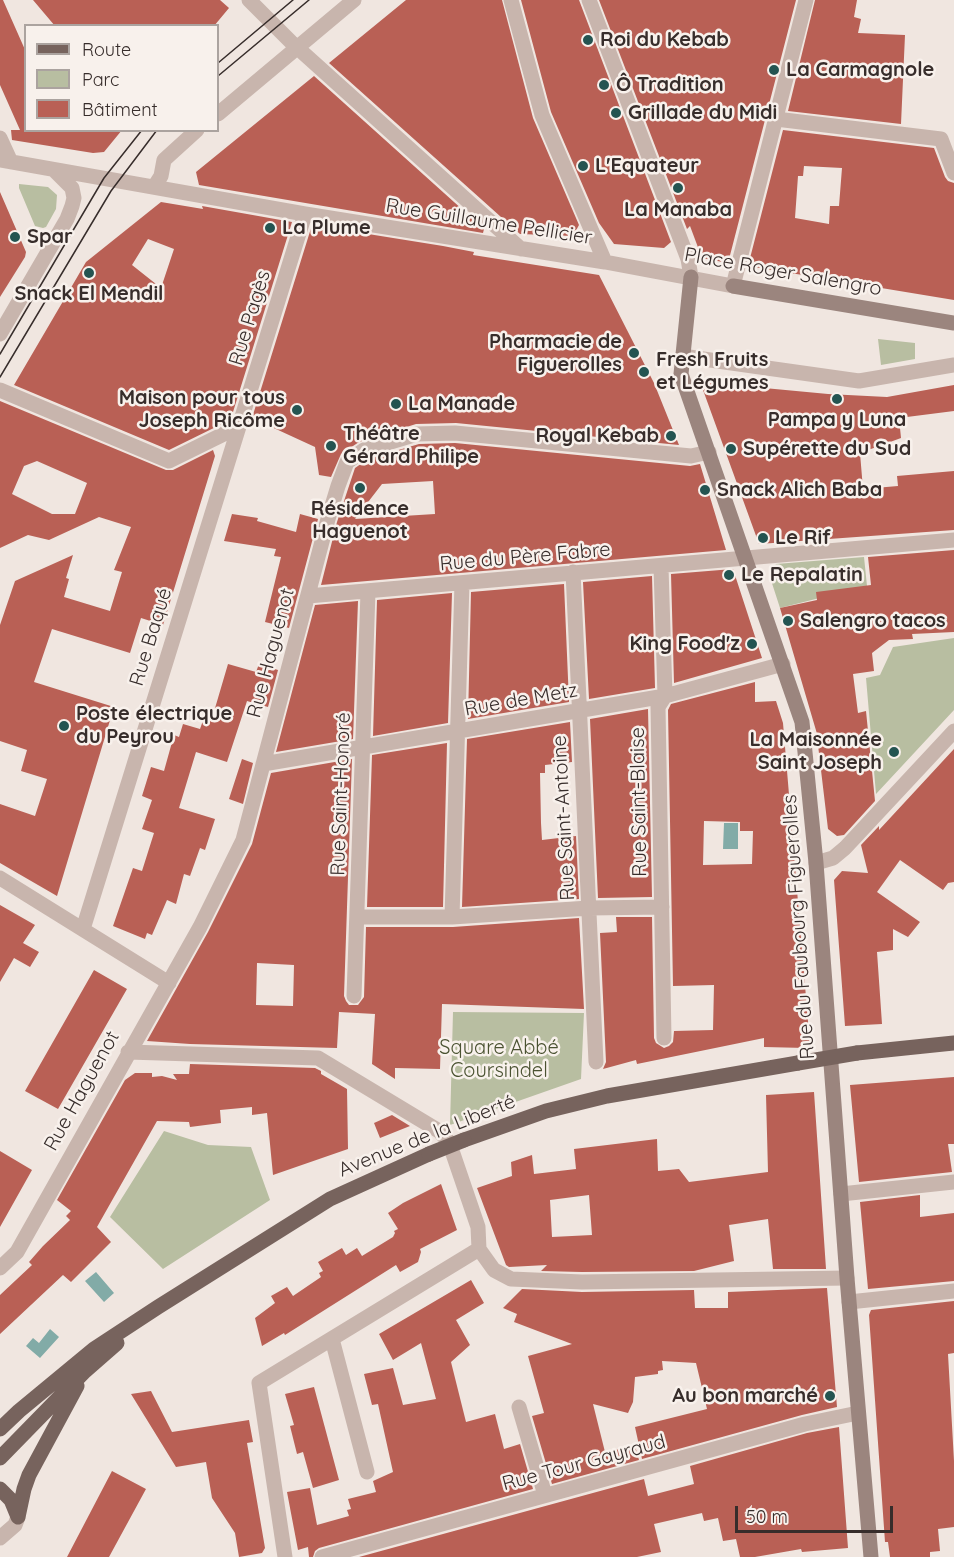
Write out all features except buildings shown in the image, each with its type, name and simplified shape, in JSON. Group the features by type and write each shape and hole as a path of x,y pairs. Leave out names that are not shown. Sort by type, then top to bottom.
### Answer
{"main road":[{"name":"Avenue de la Liberté","path":"0,1429 94,1349 158,1307 330,1199 429,1154 546,1111 607,1096 857,1053 954,1043"},
{"name":"Avenue de la Liberté","path":"0,1458 85,1371 158,1307"},
{"path":"18,1517 29,1475 85,1371"},
{"path":"0,1489 12,1500 18,1517"}],"street":[{"path":"219,113 354,0"},
{"path":"512,0 542,115 605,262"},
{"path":"589,0 688,260 691,277"},
{"path":"733,286 806,0"},
{"path":"251,1 298,48 521,249"},
{"path":"776,119 941,139 954,173"},
{"path":"154,187 161,176 164,160 196,132"},
{"path":"0,138 6,161"},
{"name":"Rue Guillaume Pellicier","path":"6,161 305,214 605,262"},
{"path":"0,334 67,219 72,206 74,198 72,188 66,179 55,171"},
{"name":"Rue Pagès","path":"238,427 305,214"},
{"name":"Place Roger Salengro","path":"605,262 954,323"},
{"name":"Rue du Faubourg Figuerolles","path":"691,277 681,374 802,722 816,863 847,1278 871,1557"},
{"path":"682,356 859,381 954,365"},
{"path":"0,390 169,461 238,427"},
{"name":"Rue Baqué","path":"83,929 238,427"},
{"name":"Rue Haguenot","path":"0,1268 17,1252 200,927 243,840 338,486 347,462 364,450 417,434 455,432 691,456 709,452"},
{"name":"Rue du Père Fabre","path":"308,596 954,540"},
{"name":"Rue Saint-Blaise","path":"662,567 665,696 658,707 664,1038"},
{"name":"Rue Saint-Antoine","path":"573,572 596,1062"},
{"path":"452,917 462,584"},
{"name":"Rue Saint-Honoré","path":"354,996 368,592"},
{"name":"Rue de Metz","path":"263,764 665,696 783,664"},
{"path":"816,863 833,858 845,848 954,731"},
{"path":"0,878 169,982"},
{"path":"358,917 452,917 589,908 662,907"},
{"path":"128,1052 318,1058 439,1131 449,1142 478,1227 479,1249 494,1270 511,1279 582,1282 847,1278"},
{"path":"841,1194 954,1182"},
{"path":"285,1557 259,1383 479,1249"},
{"path":"849,1302 954,1291"},
{"path":"332,1339 367,1472"},
{"path":"519,1407 545,1495"},
{"name":"Rue Tour Gayraud","path":"322,1557 805,1424 858,1413"},
{"path":"0,1538 15,1525 18,1517"}],"green space":[{"path":"19,184 48,187 57,195 56,209 46,227 35,226"},
{"path":"878,339 915,343 915,359 881,365"},
{"path":"864,557 867,586 780,608 769,574 776,564"},
{"name":"La Maisonnée Saint Joseph","path":"954,638 954,710 876,794 866,678 880,675 893,647"},
{"name":"Square Abbé Coursindel","path":"453,1012 584,1013 581,1079 450,1125"},
{"path":"164,1131 208,1145 251,1147 270,1200 163,1269 110,1217"}],"water":[{"path":"724,823 738,823 738,849 723,849"},
{"path":"96,1272 114,1293 104,1302 85,1281"},
{"path":"50,1329 59,1337 40,1358 26,1346 33,1338 39,1343"}],"tram line":[{"path":"219,62 293,0"},
{"path":"219,75 309,0"},
{"path":"0,354 104,178 140,132"},
{"path":"0,377 111,191 155,132"}],"place":[{"name":"Roi du Kebab","path":"588,40"},
{"name":"La Carmagnole","path":"774,70"},
{"name":"Ô Tradition","path":"604,85"},
{"name":"Grillade du Midi","path":"616,113"},
{"name":"L'Equateur","path":"583,166"},
{"name":"La Manaba","path":"678,188"},
{"name":"La Plume","path":"270,228"},
{"name":"Spar","path":"15,237"},
{"name":"Snack El Mendil","path":"89,273"},
{"name":"Pharmacie de Figuerolles","path":"634,353"},
{"name":"Fresh Fruits et Légumes","path":"644,372"},
{"name":"Pampa y Luna","path":"837,399"},
{"name":"La Manade","path":"396,404"},
{"name":"Maison pour tous Joseph Ricôme","path":"297,410"},
{"name":"Royal Kebab","path":"671,436"},
{"name":"Théâtre Gérard Philipe","path":"331,446"},
{"name":"Supérette du Sud","path":"731,449"},
{"name":"Résidence Haguenot","path":"360,488"},
{"name":"Snack Alich Baba","path":"705,490"},
{"name":"Le Rif","path":"763,538"},
{"name":"Le Repalatin","path":"729,575"},
{"name":"Salengro tacos","path":"788,621"},
{"name":"King Food'z","path":"752,644"},
{"name":"Poste électrique du Peyrou","path":"64,726"},
{"name":"La Maisonnée Saint Joseph","path":"894,752"},
{"name":"Au bon marché","path":"830,1396"}]}
